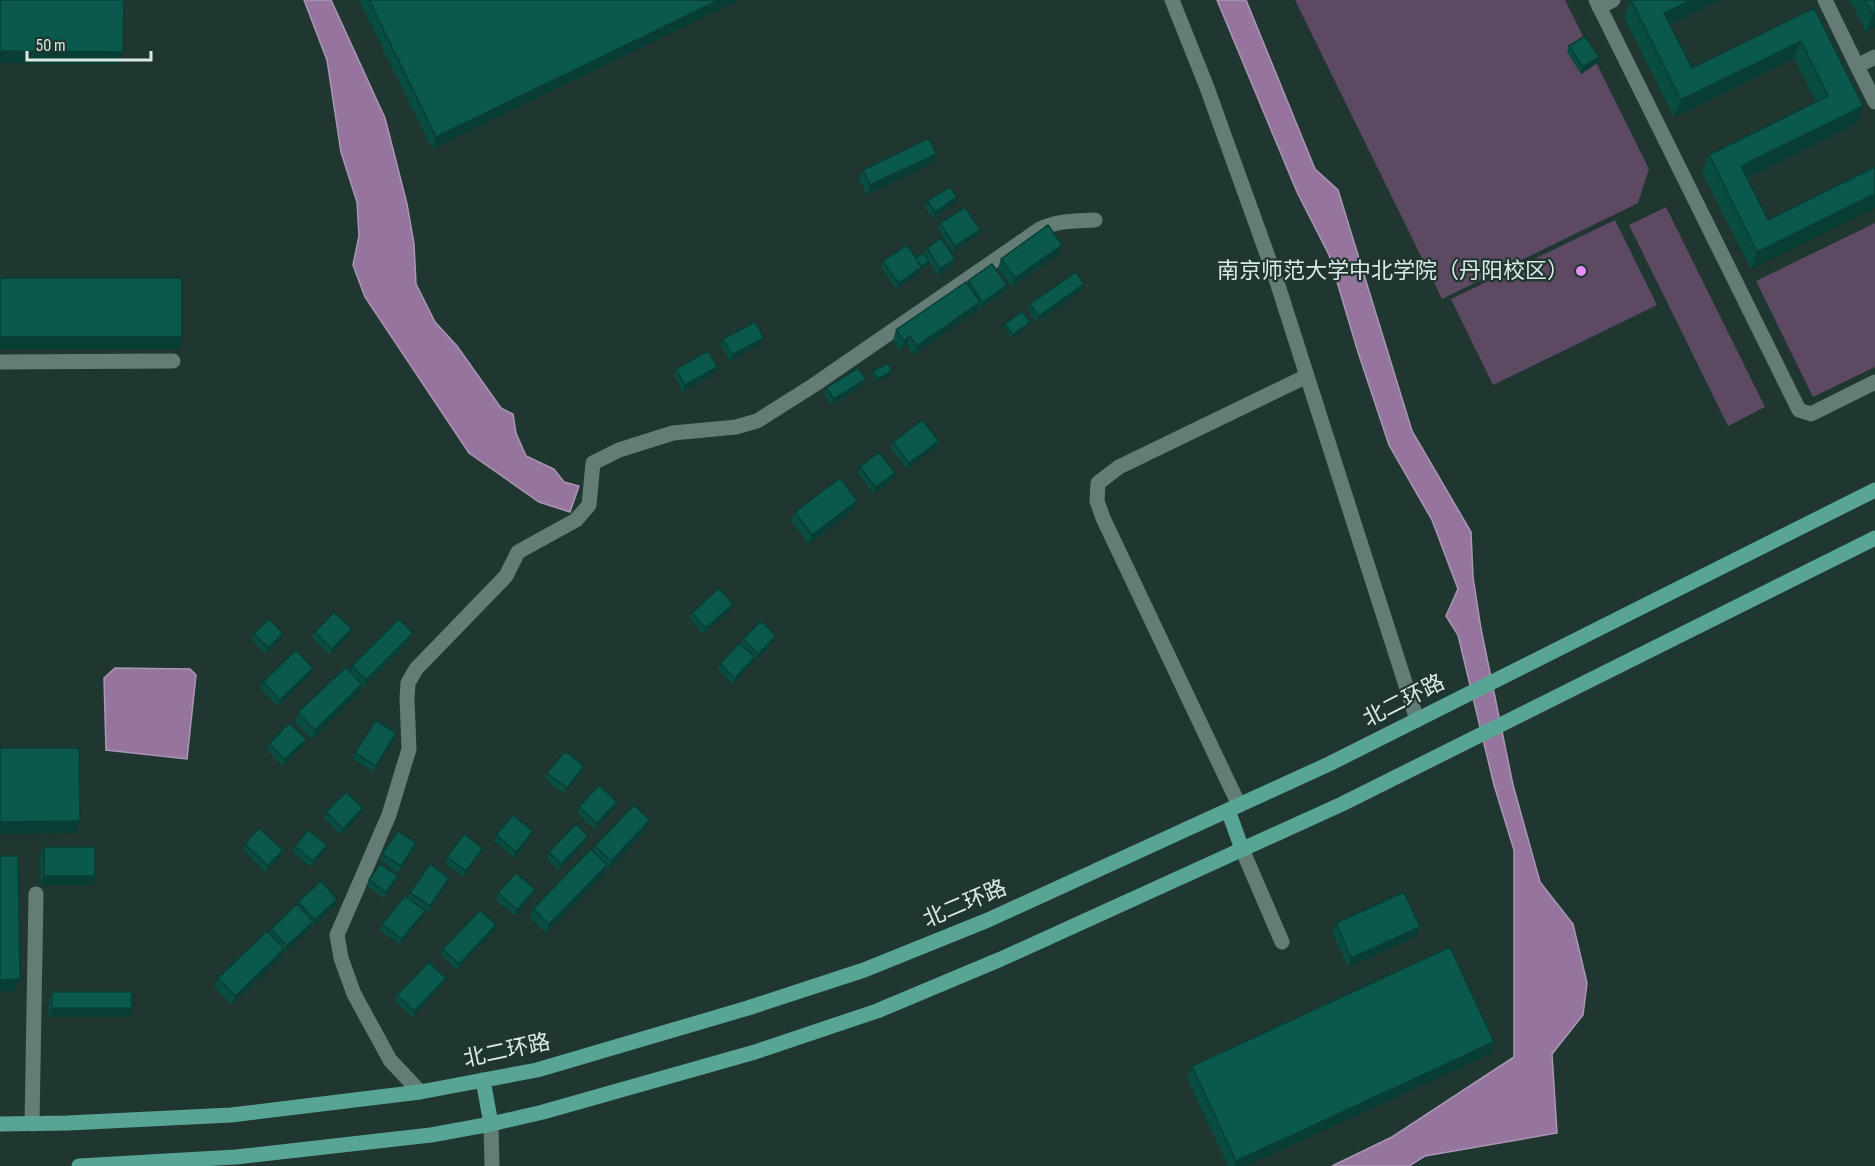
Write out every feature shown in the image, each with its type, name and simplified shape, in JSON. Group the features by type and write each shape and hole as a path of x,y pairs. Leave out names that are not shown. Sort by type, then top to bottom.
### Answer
{"main road":[{"name":"北二环路","path":"0,1124 231,1115 420,1092 537,1070 748,1008 864,970 988,920 1329,764 1875,490"},
{"path":"79,1166 259,1160 491,1124 543,1112 755,1052 877,1011 1001,959 1342,804 1875,538"},
{"path":"1233,807 1242,849"},
{"path":"483,1080 491,1124"}],"street":[{"path":"1172,0 1206,85 1276,279 1417,720"},
{"path":"1613,0 1598,4 1799,411 1811,414 1875,382"},
{"path":"1825,0 1875,102"},
{"path":"1857,66 1875,57"},
{"path":"420,1092 390,1060 354,994 340,958 337,935 389,815 410,748 408,683 416,669 506,576 518,552 576,520 588,505 593,463 619,450 673,433 736,427 757,422 834,372 1040,229 1065,221 1095,220"},
{"path":"0,362 173,361"},
{"path":"1233,807 1103,518 1097,501 1098,483 1119,467 1307,376"},
{"path":"1242,849 1282,942"},
{"path":"32,1124 36,894"},
{"path":"491,1124 492,1166"}],"shaded area":[{"path":"304,0 331,0 385,118 407,204 414,244 416,284 435,322 457,346 501,408 513,414 516,433 526,456 554,469 564,482 579,486 570,512 539,502 469,453 365,297 353,265 359,236 357,202 341,152 327,60"},
{"path":"1217,0 1246,0 1315,169 1338,190 1412,431 1471,532 1473,577 1481,629 1513,785 1540,882 1573,924 1587,983 1583,1015 1552,1054 1557,1133 1425,1156 1409,1166 1332,1166 1392,1137 1514,1057 1514,850 1494,785 1458,635 1446,616 1458,589 1432,520 1389,445 1329,255 1297,192"},
{"path":"1295,0 1565,0 1649,169 1638,203 1442,299"},
{"path":"1666,207 1765,407 1728,426 1629,225"},
{"path":"1615,220 1657,305 1493,385 1451,299"},
{"path":"1875,223 1875,367 1813,397 1756,281"},
{"path":"115,668 190,669 196,675 187,759 106,750 104,678"}],"building":[{"path":"0,0 124,0 123,52 0,51"},
{"path":"369,0 719,0 436,137"},
{"path":"1631,0 1691,0 1664,13 1692,68 1814,8 1863,106 1741,166 1768,220 1875,167 1875,194 1757,252 1709,155 1828,96 1801,41 1681,100"},
{"path":"1865,0 1875,0 1875,13 1873,14"},
{"path":"1585,36 1599,57 1583,67 1569,46"},
{"path":"929,138 936,154 870,185 863,170"},
{"path":"950,187 957,197 935,212 927,201"},
{"path":"965,207 980,230 955,246 940,223"},
{"path":"1048,225 1062,245 1015,278 1001,259"},
{"path":"941,238 955,259 940,269 927,248"},
{"path":"907,245 922,267 898,283 883,261"},
{"path":"923,253 929,261 921,267 916,258"},
{"path":"992,264 1007,285 983,302 968,281"},
{"path":"1076,272 1084,284 1039,316 1030,304"},
{"path":"0,278 182,278 182,337 0,337"},
{"path":"966,282 980,302 917,346 910,336 904,341 896,330"},
{"path":"1022,311 1030,322 1013,335 1005,324"},
{"path":"755,322 764,338 732,355 723,339"},
{"path":"708,351 717,367 685,385 676,369"},
{"path":"888,363 892,371 877,379 873,371"},
{"path":"858,368 866,379 834,399 826,388"},
{"path":"922,420 939,441 909,463 893,442"},
{"path":"879,452 895,473 875,487 860,467"},
{"path":"840,478 857,501 812,535 795,512"},
{"path":"719,588 733,604 706,628 692,613"},
{"path":"334,612 352,629 332,649 315,632"},
{"path":"269,619 283,633 268,648 254,634"},
{"path":"399,619 413,633 366,680 352,666"},
{"path":"761,621 776,636 758,654 743,639"},
{"path":"739,643 755,657 735,678 720,664"},
{"path":"296,650 313,668 280,700 263,682"},
{"path":"346,667 362,684 315,730 298,712"},
{"path":"376,720 396,733 376,766 355,753"},
{"path":"289,723 306,739 285,759 269,744"},
{"path":"0,748 79,748 80,821 0,822"},
{"path":"565,751 584,766 567,788 547,773"},
{"path":"599,785 617,802 597,823 579,807"},
{"path":"346,792 363,808 343,829 326,812"},
{"path":"634,805 650,820 611,861 595,846"},
{"path":"513,815 533,831 516,852 496,835"},
{"path":"576,824 588,836 561,864 549,852"},
{"path":"259,828 283,850 268,866 245,844"},
{"path":"308,830 327,845 313,861 295,846"},
{"path":"398,831 416,843 401,866 382,854"},
{"path":"464,834 483,848 466,871 447,857"},
{"path":"44,847 95,847 95,876 44,876"},
{"path":"591,849 607,865 549,924 533,909"},
{"path":"0,856 18,856 20,979 0,980"},
{"path":"380,864 398,876 386,892 369,880"},
{"path":"430,864 449,878 430,906 410,893"},
{"path":"516,873 535,889 517,910 498,893"},
{"path":"321,881 337,899 315,920 298,902"},
{"path":"1404,892 1420,927 1351,958 1336,923"},
{"path":"405,896 425,911 402,939 382,924"},
{"path":"297,904 313,922 287,946 271,929"},
{"path":"480,910 496,925 459,964 443,949"},
{"path":"267,931 284,949 235,996 218,978"},
{"path":"1450,947 1494,1042 1236,1161 1192,1066"},
{"path":"429,962 446,978 414,1011 397,995"},
{"path":"52,992 132,992 132,1008 52,1008"}],"place":[{"name":"南京师范大学中北学院（丹阳校区）","path":"1581,271"}]}
